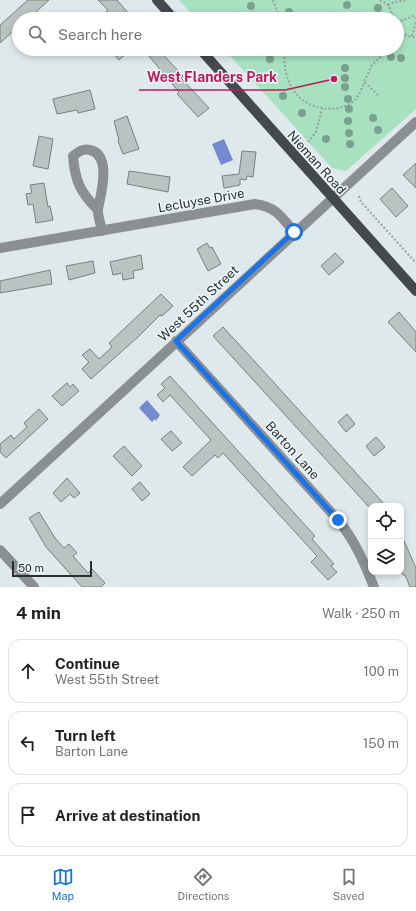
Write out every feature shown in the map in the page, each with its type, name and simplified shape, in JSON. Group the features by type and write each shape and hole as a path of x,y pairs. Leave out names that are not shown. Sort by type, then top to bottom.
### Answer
{"main road":[{"path":"157,0 168,12"},
{"name":"Nieman Road","path":"206,56 332,199 416,291"}],"street":[{"name":"West 55th Street","path":"0,504 294,232 416,122"},
{"path":"98,210 87,199 79,186 75,175 73,156 87,149 94,151 100,156 102,168 102,199 98,210 102,230"},
{"name":"Lecluyse Drive","path":"0,248 255,204 268,206 282,216 294,232"},
{"name":"Barton Lane","path":"176,341 351,536 363,558 374,587"},
{"path":"0,550 34,587"}],"path":[{"path":"273,0 277,12"},
{"path":"380,0 388,5 391,12"},
{"path":"388,5 406,0"},
{"path":"404,20 414,16 416,18"},
{"path":"412,36 416,22"},
{"path":"404,34 416,38"},
{"path":"285,56 287,74 292,88 304,102 322,109 337,107 354,100 372,65 382,56"},
{"path":"364,82 378,95"},
{"path":"308,142 316,132 322,109"},
{"path":"360,196 361,202 416,263"}],"green space":[{"path":"179,0 416,0 416,109 346,171 332,168 230,56 404,56 404,12 190,12"}],"water":[{"path":"224,139 233,160 221,165 212,144"},
{"path":"147,400 160,415 156,421 155,419 152,422 139,408"}],"building":[{"path":"28,0 49,0 37,12 15,12"},
{"path":"98,0 117,0 127,12 106,12 108,10"},
{"path":"12,14 12,32 0,43 0,25"},
{"path":"115,56 123,56 119,60"},
{"path":"149,56 164,56 183,76 181,78 209,108 198,117 177,94 179,92"},
{"path":"90,90 95,109 78,113 77,110 57,114 53,99"},
{"path":"127,116 139,149 123,154 118,141 114,121"},
{"path":"39,136 53,139 48,169 33,166"},
{"path":"242,151 256,152 253,177 247,176 246,180 240,179 240,185 224,188 222,176 239,174"},
{"path":"416,163 416,188 403,175"},
{"path":"129,171 170,177 168,192 127,184"},
{"path":"44,183 48,207 50,206 53,220 36,223 33,204 28,205 26,194 32,193 30,185"},
{"path":"392,188 408,206 396,217 380,199"},
{"path":"207,243 210,248 212,247 221,264 208,271 197,249"},
{"path":"335,253 344,262 329,275 321,266"},
{"path":"141,255 143,269 133,271 134,278 123,280 122,273 113,275 110,262"},
{"path":"93,261 95,273 69,280 66,266"},
{"path":"50,270 52,284 0,293 0,281"},
{"path":"161,294 173,306 162,316 160,315 91,379 82,369 89,362 82,355 90,349 99,359 112,347 109,343"},
{"path":"399,312 416,332 416,352 388,322"},
{"path":"223,327 383,503 368,503 368,506 213,336"},
{"path":"170,376 315,536 312,539 334,564 331,566 337,572 328,580 311,562 317,556 223,453 218,458 215,455 192,476 183,467 211,440 170,395 163,402 157,395 165,388 161,384"},
{"path":"67,383 70,387 73,384 79,391 62,406 52,396"},
{"path":"39,409 48,419 6,458 0,452 0,444 11,435 14,439 27,427 24,423"},
{"path":"347,414 355,424 346,432 338,422"},
{"path":"171,431 182,443 172,451 161,439"},
{"path":"376,437 385,447 374,456 366,446"},
{"path":"124,446 142,466 132,476 113,456"},
{"path":"67,478 80,493 74,498 70,494 61,502 53,493"},
{"path":"140,482 150,494 142,501 132,489"},
{"path":"39,512 55,538 64,548 69,544 77,553 73,556 88,573 92,569 105,583 101,587 82,587 46,547 29,518"},
{"path":"404,541 416,568 416,587 410,587 405,575"}],"place":[{"name":"West Flanders Park","path":"334,79"}],"route":[{"path":"294,232 176,341 338,520"}]}
